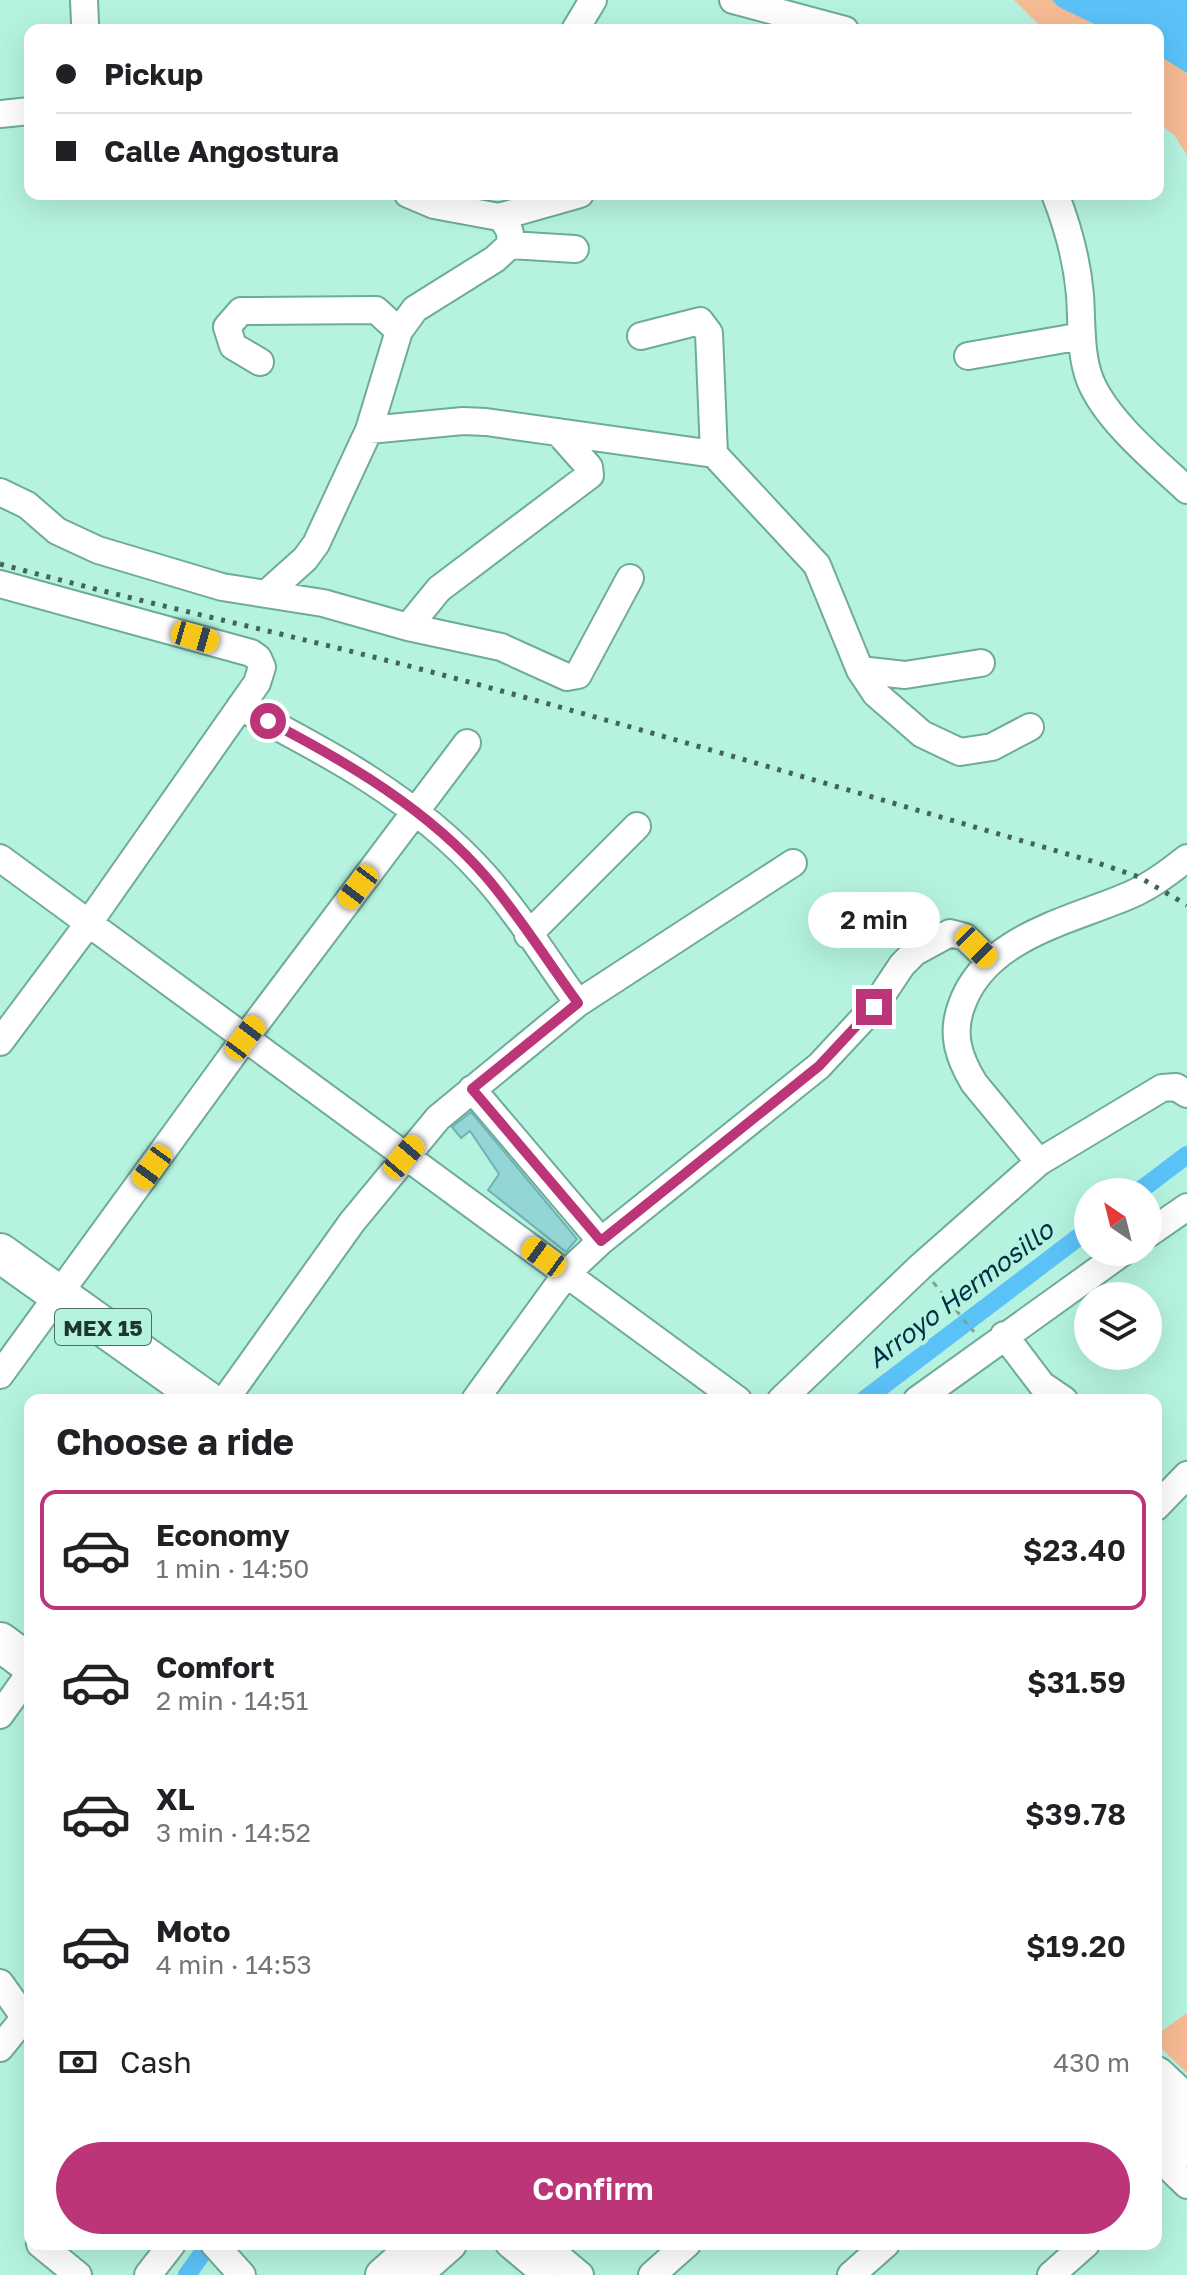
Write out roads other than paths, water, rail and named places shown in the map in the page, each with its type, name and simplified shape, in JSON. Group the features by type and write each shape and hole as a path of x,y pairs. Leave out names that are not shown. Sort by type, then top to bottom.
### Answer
{"highway":[{"name":"MEX 15","path":"0,1253 198,1394"},
{"path":"0,1642 24,1660"},
{"path":"1162,2082 1187,2105"},
{"path":"1162,2137 1171,2168"}],"main road":[{"path":"382,2275 410,2250"},
{"path":"415,2275 443,2250"}],"street":[{"path":"579,24 593,0"},
{"path":"733,0 786,7 830,24"},
{"path":"0,114 24,112"},
{"path":"422,200 434,205 491,208 542,200"},
{"path":"1057,200 1074,253 1082,336 1090,380 1100,398 1153,458 1187,490"},
{"path":"267,593 305,559 316,544 369,430 399,331 415,309 495,259 510,245 507,224 491,208"},
{"path":"510,245 575,249"},
{"path":"260,362 233,346 227,327 241,311 376,310 399,331"},
{"path":"641,336 700,321 709,333 714,454"},
{"path":"968,356 1082,336"},
{"path":"369,430 463,421 714,454 817,565 860,670 876,694 922,734 960,752 992,747 1030,727"},
{"path":"408,627 439,589 590,475 589,467 558,432"},
{"path":"0,492 27,505 70,539 98,550 208,583 323,603 408,627 501,647 567,677 578,675 630,578"},
{"path":"0,584 251,653 258,658 262,674 88,924 0,1042"},
{"path":"860,670 905,675 981,663"},
{"path":"240,707 349,764 415,811 487,879 578,1003"},
{"path":"0,1375 245,1038 467,743"},
{"path":"528,935 637,826"},
{"path":"0,858 730,1394"},
{"path":"1039,1162 965,1068 956,1039 957,1019 963,999 990,961 1010,947 1040,931 1131,895 1187,858"},
{"path":"229,1394 352,1222 438,1118 578,1003 793,863"},
{"path":"479,1394 567,1273 601,1241 819,1066 857,1027 915,952 950,933 965,937 990,961"},
{"path":"787,1394 920,1267 1039,1162 1162,1088 1176,1087 1187,1094"},
{"path":"472,1089 601,1241"},
{"path":"1162,1224 1187,1207"},
{"path":"925,1394 1103,1266"},
{"path":"1004,1335 1043,1392"},
{"path":"1162,1501 1187,1475"},
{"path":"0,1715 24,1681"},
{"path":"0,1983 24,2013"},
{"path":"0,2048 24,2022"},
{"path":"48,2250 78,2275"},
{"path":"148,2275 167,2250"},
{"path":"516,2250 546,2275"},
{"path":"550,2250 580,2275"},
{"path":"652,2275 680,2250"},
{"path":"851,2275 879,2250"},
{"path":"1051,2275 1079,2250"}],"water":[{"path":"1052,0 1187,0 1187,73 1164,59 1164,24 1094,24 1059,7"}],"waterway":[{"name":"Arroyo Hermosillo","path":"1157,1178 1187,1155"},
{"name":"Arroyo Hermosillo","path":"872,1394 1074,1241"},
{"name":"Arroyo Hermosillo","path":"187,2275 205,2250"}],"railway":[{"path":"0,564 439,674 686,743 1095,862 1139,877 1187,905"}]}
